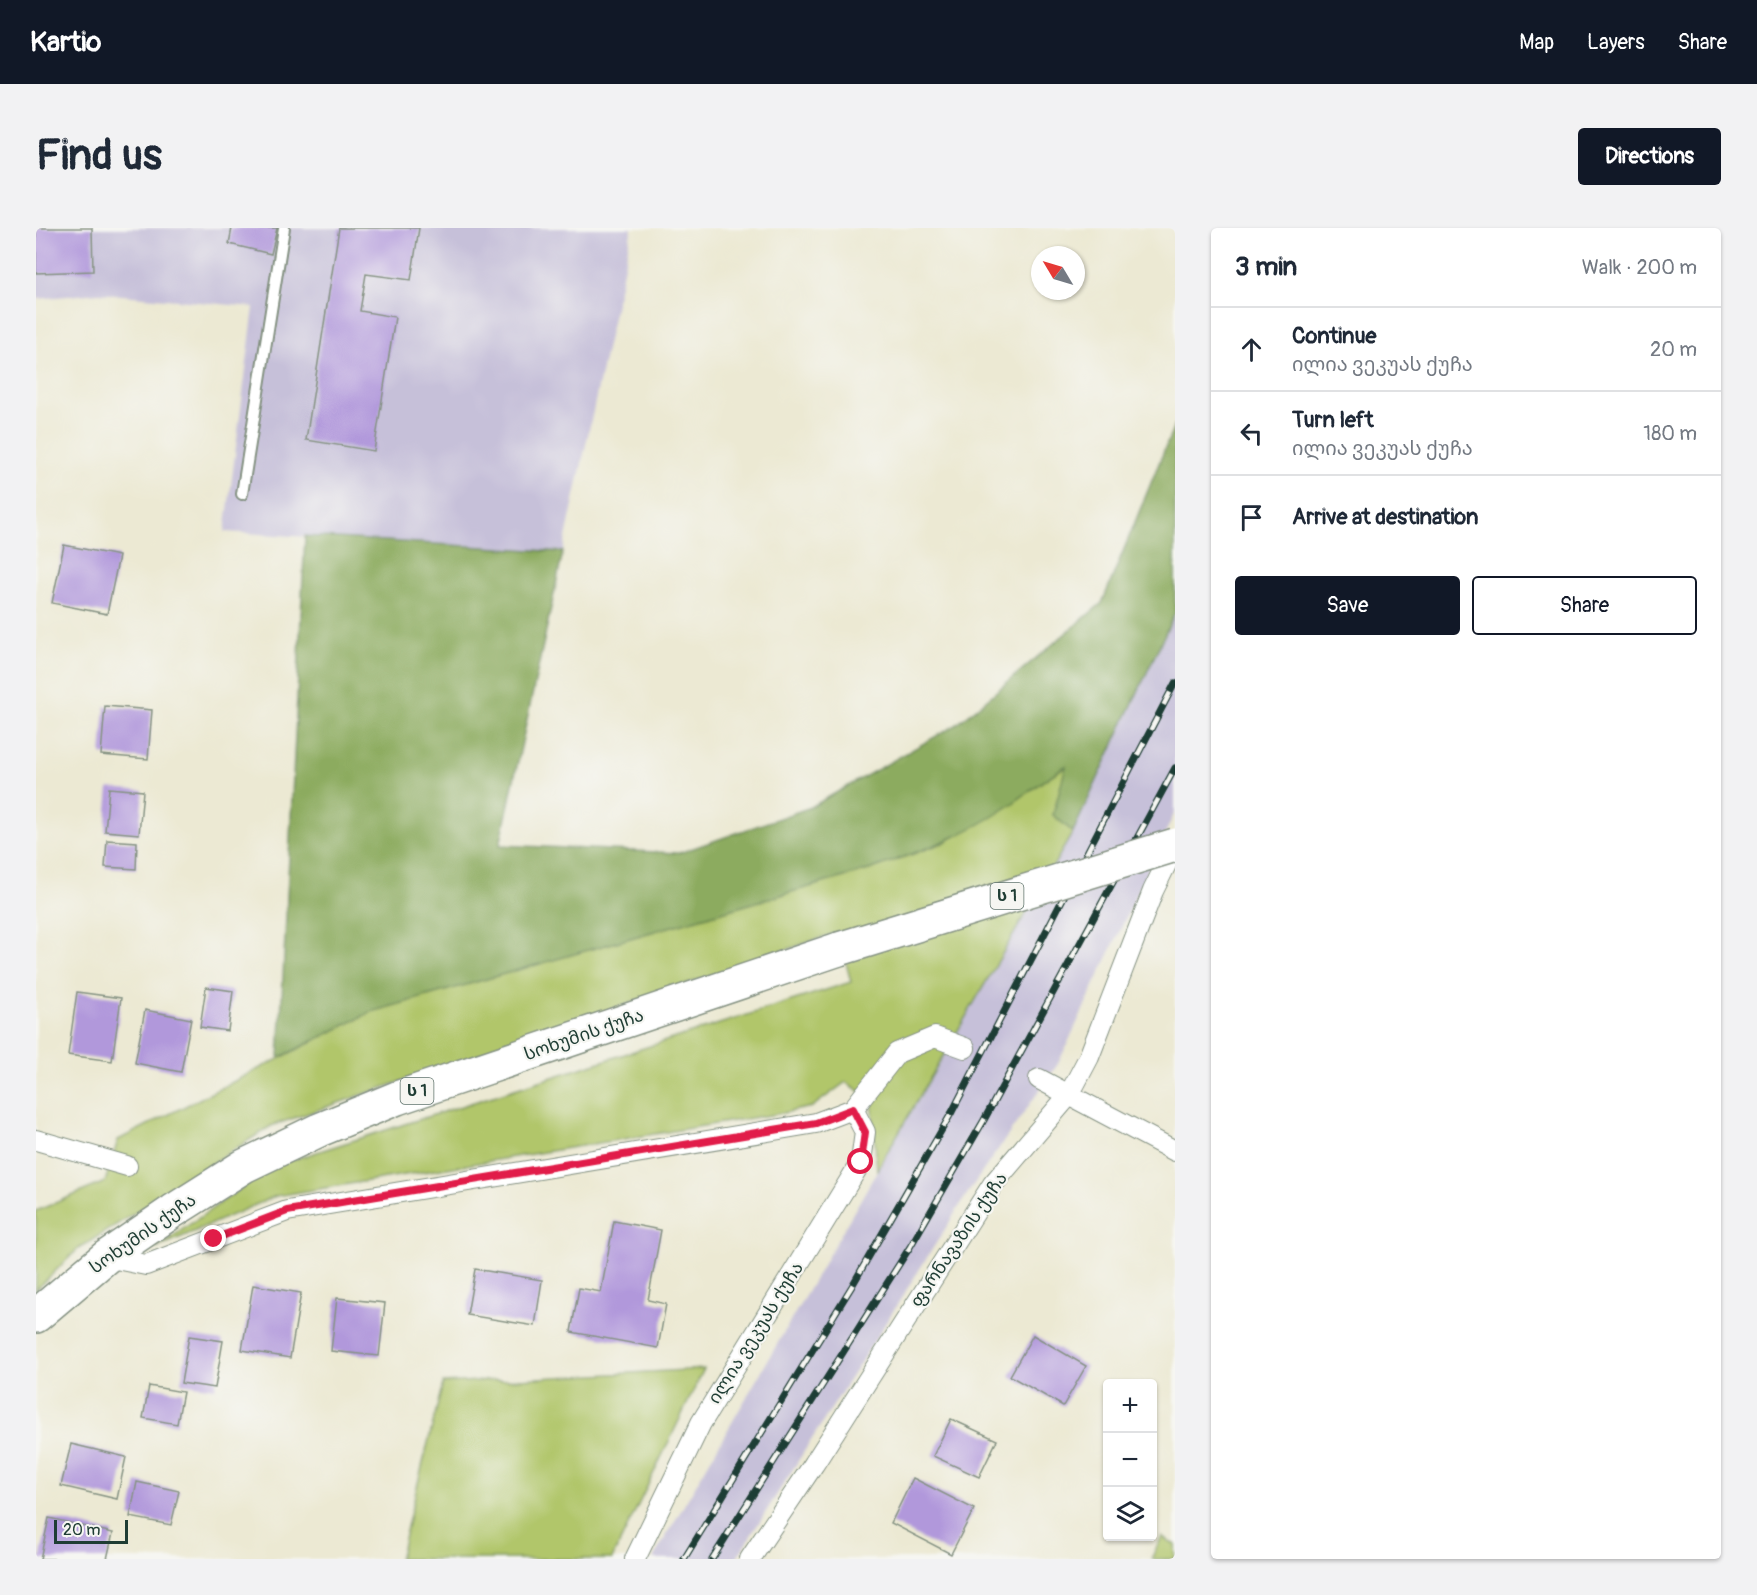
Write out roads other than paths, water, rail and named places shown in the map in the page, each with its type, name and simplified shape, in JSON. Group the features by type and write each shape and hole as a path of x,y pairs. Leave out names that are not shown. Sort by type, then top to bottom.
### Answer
{"highway":[{"name":"სოხუმის ქუჩა","path":"36,1316 106,1257 244,1166 319,1130 397,1098 839,949 1175,846"}],"street":[{"name":"ფარნავაზის ქუჩა","path":"750,1559 814,1464 993,1184 1069,1095 1089,1057 1153,891 1175,846"},
{"path":"106,1257 146,1265 287,1211 816,1123 853,1109 897,1053 935,1037 965,1048"},
{"path":"1039,1079 1175,1151"},
{"name":"ილია ვეკუას ქუჩა","path":"635,1559 701,1423 861,1162 865,1132 853,1109"},
{"path":"36,1140 127,1166"}],"lane":[{"path":"242,494 284,228"}],"railway":[{"path":"684,1559 852,1286 952,1112 1175,683"},
{"path":"712,1559 910,1247 984,1120 1175,768"}]}
